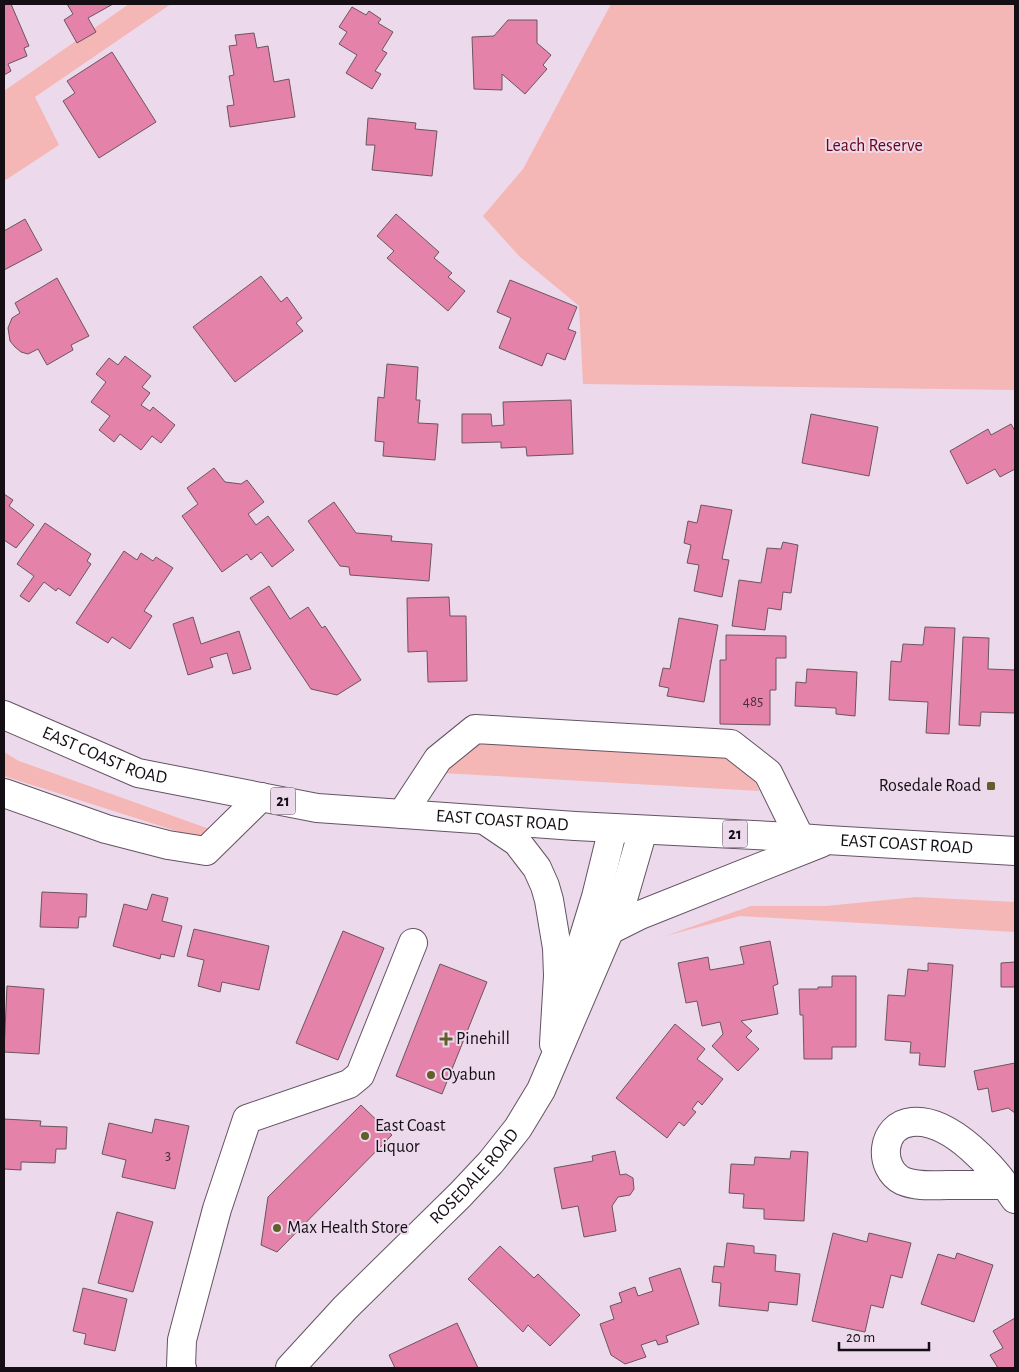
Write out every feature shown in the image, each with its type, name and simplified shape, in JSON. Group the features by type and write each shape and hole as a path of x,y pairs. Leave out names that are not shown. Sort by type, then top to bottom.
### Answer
{"main road":[{"name":"EAST COAST ROAD","path":"4,715 138,773 318,808 486,821 1015,851"},
{"path":"402,814 438,759 475,729 730,744 768,773 814,839 610,930"},
{"path":"4,793 106,830 168,845 206,851 261,797"},
{"path":"486,821 516,842 537,868 549,900 557,948 558,976 553,1063"},
{"name":"ROSEDALE ROAD","path":"553,1063 568,986 596,897 613,828"},
{"name":"ROSEDALE ROAD","path":"293,1366 345,1308 491,1162 518,1128 541,1090 623,899 642,830"},
{"path":"182,1368 182,1340 218,1208 247,1119 349,1084 360,1076 413,943"}],"green space":[{"path":"129,4 171,4 35,97 59,145 4,181 4,91"},
{"name":"Leach Reserve","path":"611,4 1015,4 1015,390 583,384 579,306 520,257 483,216 523,169"},
{"path":"491,739 722,752 753,776 759,791 442,773 447,760"},
{"path":"4,752 19,761 215,831 195,837 4,776"},
{"path":"916,897 1015,902 1015,932 740,916 665,936 751,906 826,906"}],"building":[{"path":"4,4 11,4 29,46 24,48 27,56 8,64 11,71 4,75"},
{"path":"67,4 113,4 88,18 96,32 77,43 64,20 73,14"},
{"path":"352,7 366,15 369,11 381,19 378,23 393,32 382,50 387,53 375,71 381,74 372,89 346,73 357,55 339,44 347,32 339,27"},
{"path":"508,20 537,20 537,43 551,55 543,65 547,69 525,94 502,74 502,90 474,89 472,37 494,36"},
{"path":"254,33 257,48 268,46 274,82 289,79 295,117 230,127 227,106 234,105 229,76 234,75 229,46 237,45 235,35"},
{"path":"112,52 156,122 99,158 63,101 75,93 67,81"},
{"path":"368,118 416,123 415,129 437,131 432,176 372,170 375,145 366,145"},
{"path":"396,214 439,252 434,258 452,273 448,277 465,291 448,311 387,258 394,251 377,236"},
{"path":"25,219 42,250 4,270 4,231"},
{"path":"261,276 281,302 287,297 302,318 296,323 303,331 235,382 193,327"},
{"path":"57,278 89,336 71,345 73,350 47,365 38,349 28,354 21,352 15,347 10,341 8,328 12,318 20,313 15,303"},
{"path":"510,280 577,307 568,329 576,332 565,360 547,353 542,366 499,348 511,318 497,312"},
{"path":"125,356 151,376 142,387 150,393 141,405 150,411 153,407 175,425 161,443 152,436 141,450 120,434 114,442 99,430 110,416 91,402 106,382 96,374 109,358 118,365"},
{"path":"387,364 418,367 416,400 420,400 418,423 438,424 435,460 383,456 384,442 375,441 378,397 384,398"},
{"path":"571,400 573,454 527,456 526,447 501,448 501,442 462,443 462,414 491,414 492,426 504,425 503,402"},
{"path":"811,414 878,427 869,476 802,463"},
{"path":"1011,424 1015,431 1015,469 1000,477 995,469 967,484 950,451 988,429 991,435"},
{"path":"214,468 225,482 241,484 247,480 264,502 248,514 256,525 268,516 294,550 272,567 261,552 251,560 247,554 222,572 182,516 198,504 187,488"},
{"path":"4,494 13,500 9,506 34,525 16,548 4,540"},
{"path":"334,502 356,533 392,536 391,541 432,544 429,581 350,575 349,567 340,566 308,521"},
{"path":"701,505 732,510 722,559 729,560 722,597 694,591 699,565 687,563 691,545 684,543 688,521 697,523"},
{"path":"45,523 91,554 87,561 91,564 70,596 58,588 56,591 44,582 29,602 20,596 34,576 17,564"},
{"path":"783,542 798,545 791,593 783,592 781,610 768,608 765,630 732,626 739,580 761,583 767,548 781,549"},
{"path":"124,551 137,560 141,553 153,561 156,557 173,568 144,611 152,616 130,649 112,637 108,643 76,623"},
{"path":"269,586 290,619 308,607 322,628 325,626 361,680 337,695 311,689 250,598"},
{"path":"449,597 450,616 466,616 467,681 428,682 427,651 408,652 407,598"},
{"path":"193,617 201,644 239,631 251,669 233,674 227,653 210,658 213,667 188,675 173,624"},
{"path":"679,618 718,625 704,702 667,696 669,688 659,686 663,668 670,669"},
{"path":"925,627 955,628 949,734 926,733 928,702 889,700 891,661 901,662 903,644 923,645"},
{"path":"726,635 786,636 786,658 776,658 776,690 770,690 770,725 720,724 720,660 726,660"},
{"path":"963,637 989,638 988,669 1015,670 1015,713 981,712 980,726 959,725"},
{"path":"807,669 857,672 855,716 836,714 836,708 795,706 796,682 806,683"},
{"path":"42,892 87,894 86,917 79,917 78,928 40,927"},
{"path":"152,894 168,898 162,921 182,926 174,957 161,954 160,959 113,946 124,904 147,910"},
{"path":"194,929 269,946 259,990 222,982 220,992 198,986 204,960 187,956"},
{"path":"343,931 384,948 338,1060 296,1043"},
{"path":"770,941 778,984 773,986 778,1014 741,1021 752,1031 746,1037 759,1049 738,1071 712,1046 723,1034 720,1022 702,1026 697,1001 686,1003 678,963 708,957 710,970 744,964 740,947"},
{"path":"1015,962 1015,987 1001,987 1001,963"},
{"path":"928,963 953,965 945,1067 919,1065 920,1053 910,1053 911,1042 885,1040 888,995 905,996 908,969 928,971"},
{"path":"440,964 487,982 442,1094 396,1076"},
{"path":"832,976 856,976 856,1047 832,1047 832,1059 804,1059 803,1015 800,1015 799,989 832,987"},
{"path":"7,986 44,989 39,1054 4,1052"},
{"path":"675,1024 705,1049 697,1059 723,1079 702,1105 698,1101 692,1109 696,1112 684,1126 679,1122 667,1138 616,1098"},
{"path":"1015,1063 1015,1113 1008,1108 992,1112 988,1088 978,1090 974,1071"},
{"path":"361,1105 392,1135 277,1252 261,1245 268,1197"},
{"path":"4,1119 41,1121 40,1126 67,1127 66,1149 56,1149 55,1163 21,1162 21,1170 4,1169"},
{"path":"155,1119 189,1126 175,1189 122,1177 126,1160 102,1154 109,1123 152,1133"},
{"path":"615,1151 620,1175 626,1174 633,1178 634,1189 630,1195 618,1197 612,1206 616,1231 584,1237 578,1206 562,1209 554,1168 593,1161 592,1156"},
{"path":"791,1151 808,1152 804,1221 764,1219 764,1209 743,1208 744,1194 729,1193 731,1164 754,1165 755,1157 790,1159"},
{"path":"117,1212 153,1222 133,1292 98,1283"},
{"path":"833,1233 867,1242 869,1233 911,1243 902,1278 891,1275 883,1308 871,1305 865,1332 812,1321"},
{"path":"727,1243 754,1246 754,1253 776,1255 775,1271 800,1274 797,1305 769,1302 768,1311 719,1306 721,1283 712,1282 714,1266 724,1267"},
{"path":"500,1246 534,1278 538,1274 580,1315 550,1346 528,1325 523,1332 468,1279"},
{"path":"957,1253 993,1265 974,1322 921,1304 938,1254 955,1259"},
{"path":"680,1268 699,1324 666,1336 668,1342 658,1345 656,1340 641,1345 646,1357 625,1364 611,1355 600,1324 614,1319 610,1306 622,1302 619,1293 635,1287 638,1296 653,1291 649,1278"},
{"path":"83,1288 127,1299 115,1351 84,1344 86,1334 73,1331"},
{"path":"1015,1318 1015,1368 998,1368 990,1355 1003,1348 993,1331"},
{"path":"457,1323 478,1368 395,1368 389,1355"}],"place":[{"name":"Rosedale Road","path":"991,786"},
{"name":"Pinehill","path":"446,1039"},
{"name":"Oyabun","path":"431,1075"},
{"name":"East Coast Liquor","path":"365,1136"},
{"name":"Max Health Store","path":"277,1228"}]}
